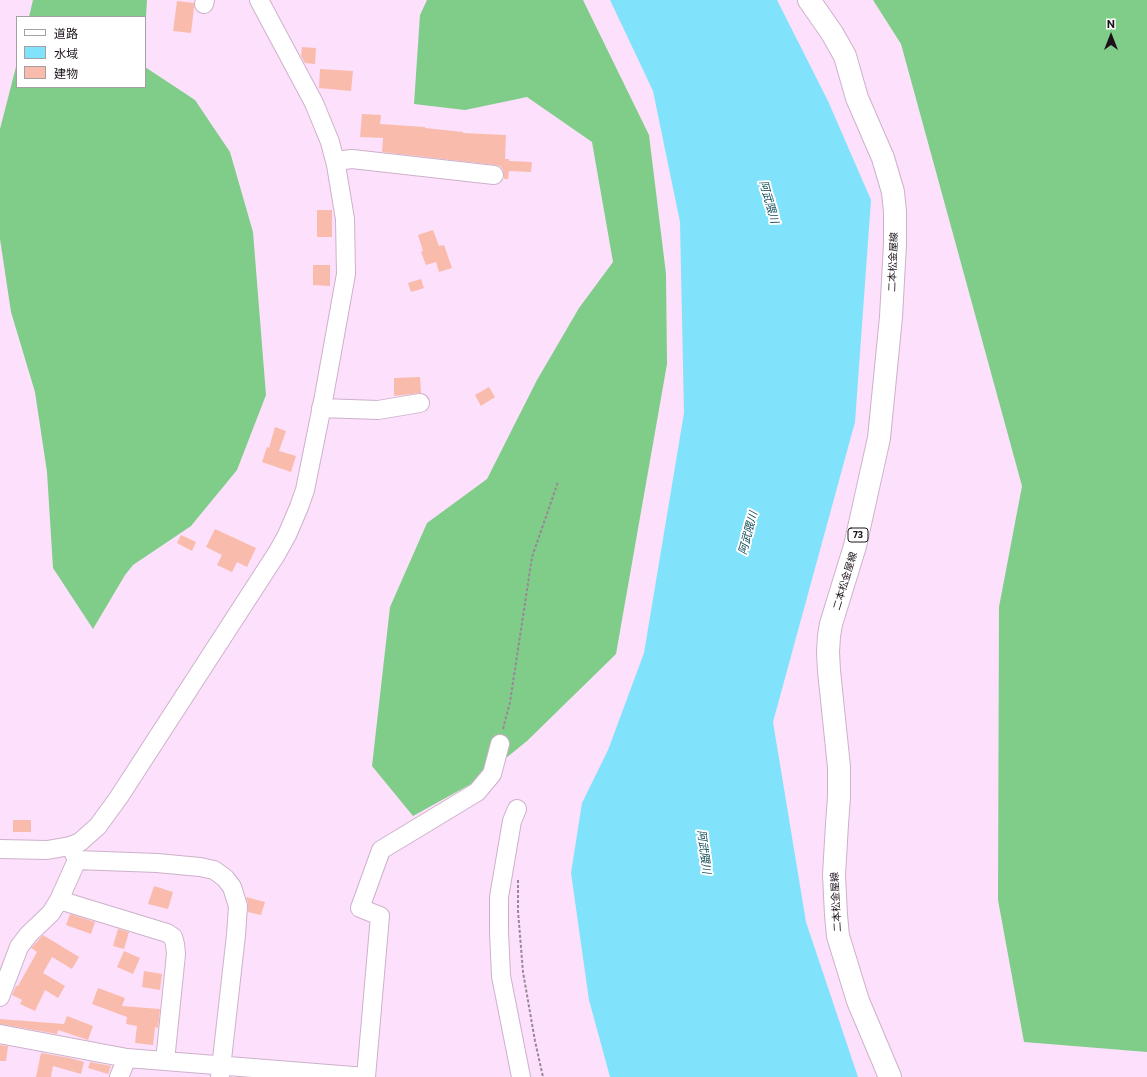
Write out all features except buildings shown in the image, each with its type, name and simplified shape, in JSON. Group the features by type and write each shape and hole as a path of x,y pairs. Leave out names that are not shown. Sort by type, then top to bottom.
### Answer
{"main road":[{"name":"二本松金屋線","path":"809,0 832,33 845,56 857,98 883,158 893,192 895,212 895,244 891,317 879,438 856,546 831,624 828,652 829,678 839,767 840,796 834,875 838,936 858,1001 890,1077"}],"street":[{"path":"0,997 19,947 28,935 51,913 59,900 74,853 80,842 98,826 108,813 240,612 284,541 300,507 305,490 346,274 344,219 335,161 330,142 314,103 259,0"},
{"path":"335,161 352,159 494,175"},
{"path":"321,408 378,410 420,403"},
{"path":"0,1034 127,1058 165,1061 221,1072 282,1070 366,1077 380,916 360,908 381,850 476,792 492,774 500,744"},
{"path":"517,809 512,821 499,897 499,932 501,976 521,1077"},
{"path":"0,850 47,850 200,867 214,870 225,878 232,887 238,906 221,1072"},
{"path":"59,900 167,933 173,937 176,954 165,1061"},
{"path":"120,1077 127,1058"}],"path":[{"path":"500,744 510,702 532,556 558,482"},
{"path":"518,879 518,911 523,972 543,1077"}],"green space":[{"path":"33,0 147,0 146,16 29,16"},
{"path":"427,0 583,0 649,135 666,274 667,364 616,654 527,741 480,779 413,816 372,766 390,607 427,523 487,479 537,380 579,308 613,262 592,142 527,97 465,110 414,104 420,15"},
{"path":"873,0 1147,0 1147,1052 1024,1042 998,900 999,607 1022,486 901,44"},
{"path":"16,67 16,88 146,88 146,68 195,100 230,152 253,232 266,395 237,470 191,526 133,565 125,575 93,629 53,568 47,472 35,392 11,312 0,239 0,129"}],"water":[{"name":"阿武隈川","path":"610,0 777,0 828,101 871,200 855,422 773,722 806,922 858,1077 610,1077 589,1000 571,873 582,803 608,750 644,653 684,413 680,222 653,91"}]}
